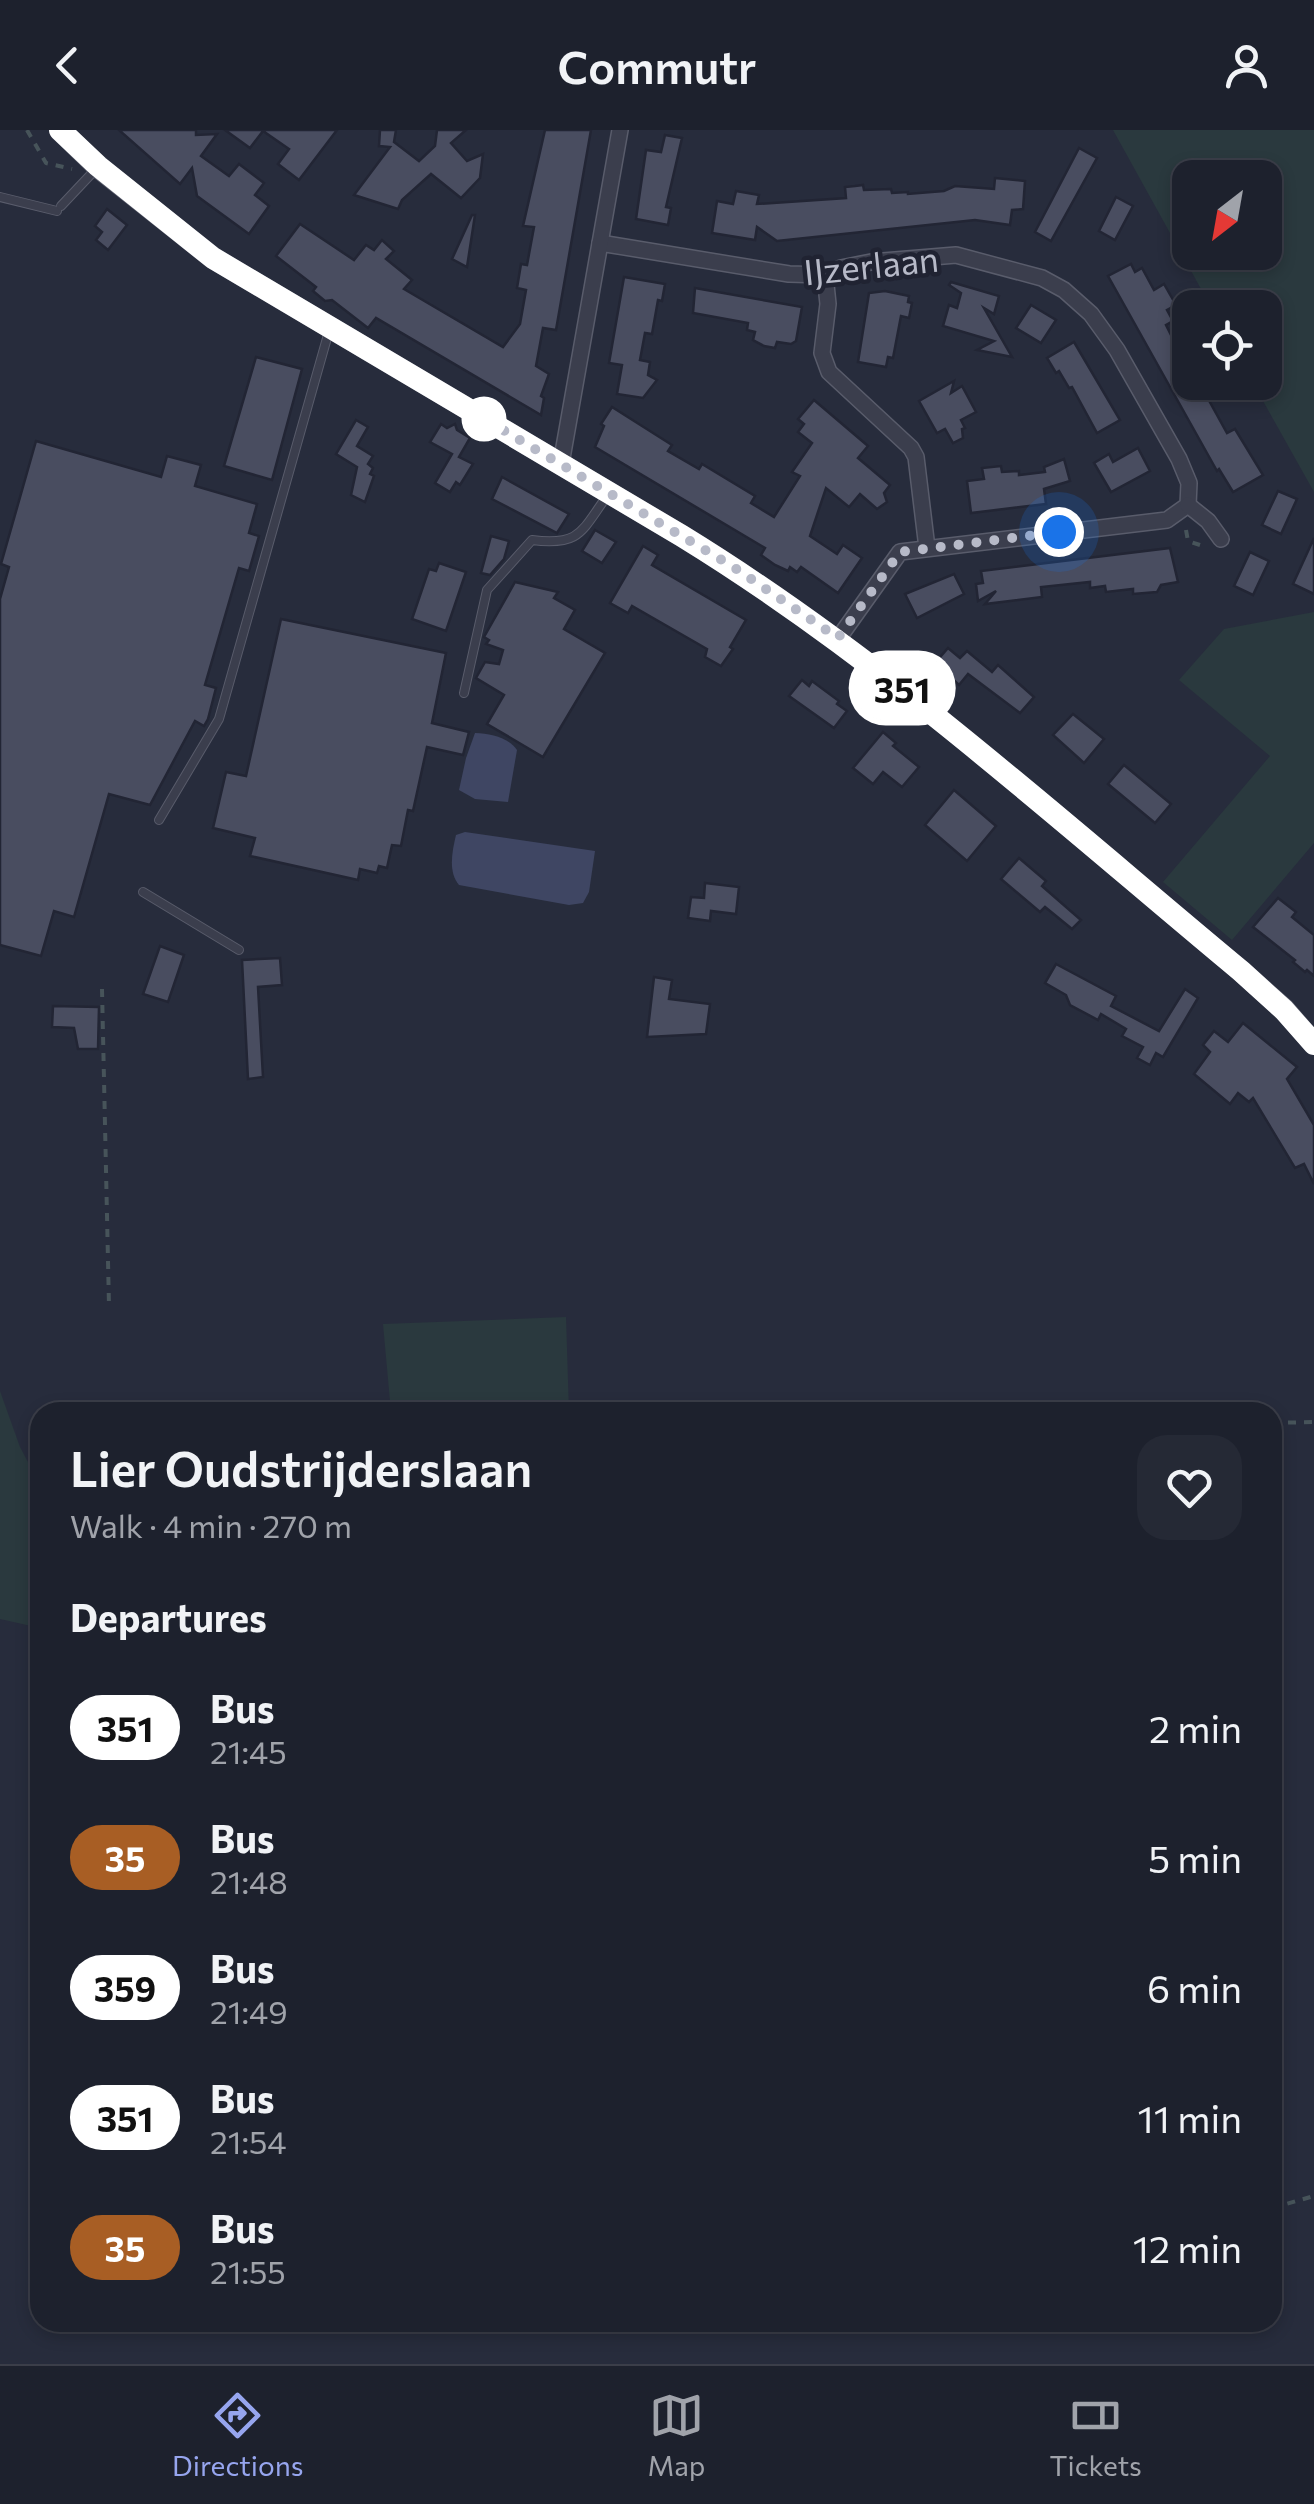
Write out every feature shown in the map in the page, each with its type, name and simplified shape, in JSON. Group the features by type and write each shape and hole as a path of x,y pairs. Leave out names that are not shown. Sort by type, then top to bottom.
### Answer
{"street":[{"path":"60,130 98,166 213,258 757,582 838,638 962,736 1241,971 1314,1044"},
{"path":"561,464 620,130"},
{"name":"IJzerlaan","path":"600,243 760,270 826,275 871,262 956,255 1018,269 1064,290 1091,314 1117,350 1179,460 1189,483 1188,505"},
{"path":"826,275 828,304 822,352 829,372 912,448 927,548"},
{"path":"838,638 900,552 1166,520 1188,505 1222,539"}],"lane":[{"path":"0,197 59,209 98,166"},
{"path":"159,820 219,719 330,327"},
{"path":"464,693 487,590 532,540 560,544 580,533 610,493"},
{"path":"142,892 238,950"}],"path":[{"path":"1186,530 1188,541 1200,545"},
{"path":"102,989 110,1306"},
{"path":"1282,1424 1314,1422"},
{"path":"1282,2205 1314,2196"}],"shaded area":[{"path":"1113,130 1314,130 1314,492 1263,400 1282,400 1282,290 1202,290 1191,270 1282,270 1282,160 1172,160 1172,237"},
{"path":"1314,612 1314,843 1232,940 1163,882 1270,756 1179,680 1224,629"},
{"path":"566,1317 569,1402 390,1402 383,1324"},
{"path":"0,1391 30,1466 30,1626 0,1619"}],"water":[{"path":"475,733 499,737 517,750 508,802 475,799 459,790"},
{"path":"465,832 595,851 589,892 583,903 569,905 459,885 453,874 452,855 456,835"}],"building":[{"path":"119,130 196,130 196,135 217,134 201,156 229,176 239,164 264,183 255,195 269,206 249,234 197,196 192,168 180,184"},
{"path":"225,130 337,130 299,180 278,164 289,149 263,131 250,148"},
{"path":"380,130 396,130 394,142 419,161 435,146 437,130 466,130 451,143 467,161 483,154 480,178 461,198 431,174 402,200 398,209 354,195 390,147 379,146"},
{"path":"545,130 591,130 556,330 543,328 536,366 549,374 541,396 541,415 376,318 368,328 332,300 325,301 313,291 316,287 276,256 300,224 354,260 366,245 374,250 382,240 394,251 386,259 412,280 404,289 503,347 520,324 526,290 517,288 521,264 527,265 534,227 523,226"},
{"path":"665,135 682,138 666,207 671,208 668,225 636,219 646,150 661,152"},
{"path":"1079,148 1097,158 1051,241 1035,232"},
{"path":"995,178 1025,181 1023,209 1012,210 1010,225 975,220 777,241 757,227 755,240 712,233 717,201 733,204 736,191 759,195 757,204 846,198 845,187 863,185 864,190 891,189 892,193 908,194 944,191 955,186 994,189"},
{"path":"1116,197 1133,206 1115,240 1099,231"},
{"path":"107,209 127,225 108,250 96,240 102,232 95,226"},
{"path":"475,215 467,267 452,259"},
{"path":"1131,264 1135,272 1142,268 1154,290 1164,284 1172,298 1172,307 1167,310 1172,322 1166,325 1172,337 1172,390 1108,276"},
{"path":"624,277 665,284 652,334 645,333 640,360 650,362 648,375 657,380 643,398 617,394 622,365 609,363"},
{"path":"951,282 999,296 994,314 984,308 1012,357 977,350 994,341 943,326 949,305 957,308 961,293 949,285"},
{"path":"695,288 802,307 796,341 777,342 775,348 764,346 753,340 755,332 747,330 748,323 693,313"},
{"path":"885,291 909,296 908,302 912,303 909,318 901,316 893,358 888,357 886,367 858,362 869,293"},
{"path":"1031,305 1056,320 1041,343 1016,328"},
{"path":"1074,342 1120,420 1097,433 1072,387 1047,358"},
{"path":"256,357 302,369 272,480 224,466"},
{"path":"954,381 951,393 962,386 976,412 961,420 965,428 963,438 953,443 945,429 937,433 919,401"},
{"path":"814,400 868,446 858,458 890,485 884,493 887,502 877,509 860,494 849,507 826,488 810,536 837,554 843,545 862,558 838,593 801,567 797,572 775,565 761,555 765,548 595,447 604,426 601,424 612,407 672,445 668,451 699,469 702,464 755,496 751,503 774,517 800,476 792,472 812,443 798,432 804,424 798,419"},
{"path":"1177,400 1209,400 1227,433 1235,429 1263,475 1233,492"},
{"path":"356,420 368,427 357,446 373,456 368,464 374,476 365,502 351,495 357,467 336,454"},
{"path":"441,424 447,428 455,424 457,430 470,438 459,457 473,464 460,485 456,482 450,492 435,483 452,454 430,442"},
{"path":"36,441 161,477 167,456 201,465 195,486 257,504 249,533 259,536 249,571 239,568 205,685 216,688 208,719 204,726 195,721 150,805 109,794 74,917 54,911 41,956 0,945 0,599 9,567 1,564"},
{"path":"1138,448 1150,471 1111,492 1094,463 1109,454 1113,462"},
{"path":"1064,459 1070,481 1044,489 1046,504 971,513 967,481 984,479 982,468 1001,466 1002,472 1019,471 1019,475 1045,472 1044,467"},
{"path":"502,477 569,514 557,533 492,499"},
{"path":"1278,491 1297,499 1281,534 1262,525"},
{"path":"595,530 616,542 602,563 582,551"},
{"path":"491,536 509,541 504,559 490,575 481,573"},
{"path":"1314,538 1314,594 1293,584"},
{"path":"643,546 658,555 652,565 746,620 721,666 705,657 707,649 632,606 628,613 610,603"},
{"path":"1170,548 1178,582 1161,585 1157,592 1106,592 1105,586 1090,588 1090,582 1041,587 1042,597 985,604 996,591 978,601 976,584 983,583 981,571"},
{"path":"1250,552 1269,561 1253,595 1234,586"},
{"path":"439,563 466,572 446,631 412,619 429,569 436,571"},
{"path":"954,574 964,594 917,618 905,594"},
{"path":"515,582 558,592 554,598 575,610 564,629 605,653 543,757 487,724 504,695 476,678 485,662 499,664 503,650 486,644 489,640 484,637"},
{"path":"281,619 446,653 432,723 469,732 463,755 427,747 401,846 392,845 387,868 379,866 377,873 360,869 358,880 250,856 255,838 213,828 226,772 246,776"},
{"path":"948,648 960,658 967,651 992,672 998,665 1034,697 1020,713 968,674 959,685 935,663"},
{"path":"802,680 809,686 812,681 847,711 834,728 789,696"},
{"path":"1073,714 1104,739 1084,763 1053,735"},
{"path":"883,732 896,743 893,746 919,767 902,787 883,772 873,784 853,768"},
{"path":"1124,765 1171,804 1155,823 1108,784"},
{"path":"954,790 996,826 967,861 925,825"},
{"path":"1019,858 1046,881 1042,886 1081,920 1072,929 1045,907 1040,912 1001,879"},
{"path":"705,883 739,887 736,914 711,911 710,921 688,918 691,897 704,898"},
{"path":"1278,898 1296,912 1292,917 1314,935 1314,976 1253,927"},
{"path":"160,946 184,955 168,1002 143,994"},
{"path":"280,958 282,985 258,987 263,1077 248,1079 242,960"},
{"path":"1056,964 1116,996 1111,1006 1159,1031 1185,989 1198,998 1163,1057 1156,1053 1150,1065 1137,1058 1143,1047 1122,1036 1126,1029 1101,1014 1098,1020 1070,1005 1066,995 1045,983"},
{"path":"654,977 672,980 669,999 710,1004 706,1034 647,1037"},
{"path":"53,1006 99,1007 98,1049 78,1049 74,1028 52,1027"},
{"path":"1243,1023 1297,1067 1287,1079 1314,1125 1314,1184 1304,1164 1295,1168 1253,1098 1249,1102 1238,1093 1230,1104 1194,1074 1210,1052 1203,1045 1214,1031 1228,1042"}],"bus line":[{"name":"351","path":"60,130 151,211 213,258 682,536 838,638 962,736 1241,971 1314,1044"}],"route":[{"path":"484,419 471,411 732,566 838,638 900,552 1059,532"}]}
